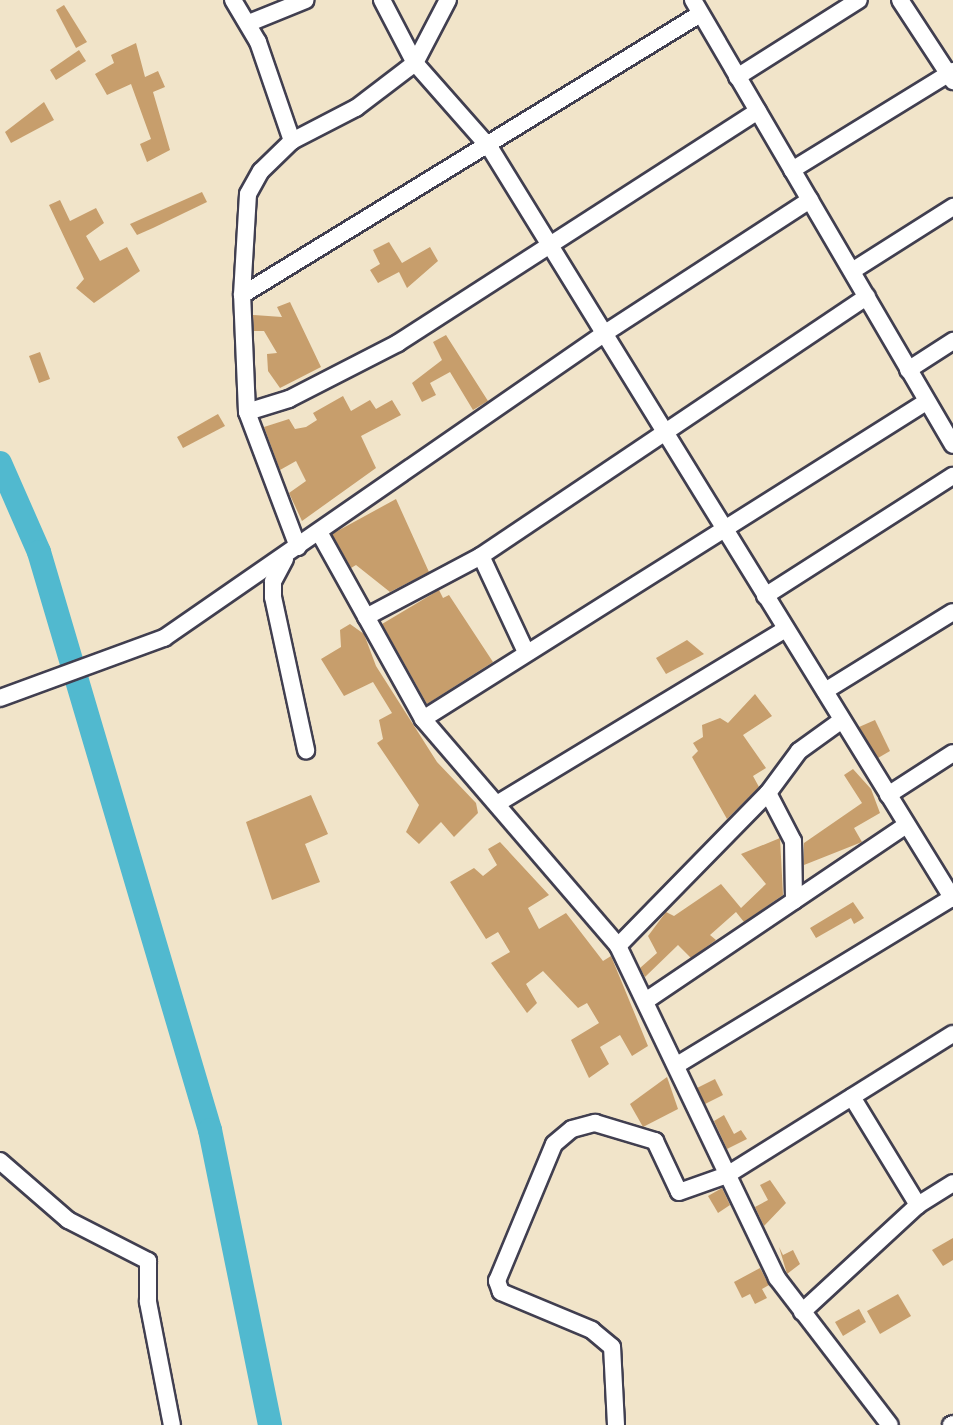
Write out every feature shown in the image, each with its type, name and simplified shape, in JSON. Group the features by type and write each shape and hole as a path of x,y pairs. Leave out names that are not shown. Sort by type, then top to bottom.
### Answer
{"street":[{"path":"233,0 249,23 292,141"},
{"path":"249,23 306,0"},
{"path":"383,0 415,62 490,148 602,335 953,898 677,1065"},
{"path":"293,551 247,412 242,295 248,194 261,171 292,141 356,108 415,62 449,0"},
{"path":"737,77 859,0"},
{"path":"792,170 952,75 900,0"},
{"path":"242,295 490,148 697,7 953,445"},
{"path":"247,412 289,399 398,343 546,243 758,111"},
{"path":"0,698 164,638 602,335 810,200"},
{"path":"852,271 953,207"},
{"path":"366,617 481,556 867,297"},
{"path":"908,370 953,341"},
{"path":"423,719 526,652 725,531 926,401"},
{"path":"765,596 953,477"},
{"path":"319,531 423,719 500,802 618,946 647,1000 777,1278 890,1425"},
{"path":"293,551 273,582 273,597 306,750"},
{"path":"481,556 526,652"},
{"path":"825,691 953,612"},
{"path":"500,802 786,629"},
{"path":"618,946 768,793 799,751 842,720"},
{"path":"888,795 953,753"},
{"path":"768,793 793,841 794,901"},
{"path":"647,1000 906,825"},
{"path":"616,1425 612,1347 592,1330 501,1292 497,1281 554,1144 572,1129 595,1123 655,1140 679,1192 727,1175 953,1034"},
{"path":"852,1097 918,1205"},
{"path":"0,1161 68,1220 148,1261 148,1302 172,1425"},
{"path":"802,1312 918,1205 953,1183"}],"building":[{"path":"64,5 87,42 76,48 56,10"},
{"path":"136,43 145,77 158,71 165,87 153,92 170,150 147,162 140,144 151,139 131,84 107,95 95,74 114,63 111,55"},
{"path":"79,50 86,61 56,80 50,70"},
{"path":"44,102 54,120 11,143 5,132"},
{"path":"202,192 207,202 153,228 137,235 130,224"},
{"path":"60,200 70,221 96,208 104,223 86,236 100,261 127,247 140,271 94,303 76,288 84,279 49,205"},
{"path":"389,242 402,263 430,247 438,261 407,288 399,272 378,283 370,270 380,264 373,250"},
{"path":"290,302 321,367 280,388 268,371 267,354 277,353 264,331 254,331 253,315 282,317 277,307"},
{"path":"446,335 488,401 473,410 450,372 430,383 436,395 422,402 412,383 442,360 433,342"},
{"path":"40,352 50,379 39,383 29,356"},
{"path":"343,396 351,411 370,400 376,409 392,400 401,415 361,436 376,468 302,521 289,493 306,481 296,461 280,470 264,427 289,419 295,429 306,427 317,420 313,413"},
{"path":"218,414 225,426 183,448 177,437"},
{"path":"396,499 429,572 390,592 356,565 351,568 332,534"},
{"path":"439,590 443,598 449,595 493,662 427,704 382,624"},
{"path":"350,624 364,634 376,666 437,762 476,803 478,813 454,837 441,822 419,844 406,832 419,805 377,743 383,739 379,720 392,713 373,682 344,696 321,659 341,647 340,630"},
{"path":"687,640 704,654 666,674 656,658"},
{"path":"755,694 772,716 743,735 766,768 753,776 759,787 727,819 692,757 698,751 693,743 703,737 702,725 720,718 728,723"},
{"path":"875,720 890,751 878,758 859,727"},
{"path":"853,769 871,789 880,813 854,828 862,842 804,865 804,843 862,803 844,775"},
{"path":"311,795 328,834 305,844 320,882 272,900 246,822"},
{"path":"780,838 783,895 744,922 736,912 710,935 716,940 691,958 678,945 645,977 640,968 657,953 648,936 666,912 674,916 721,884 741,908 766,884 741,854"},
{"path":"500,842 549,895 528,908 539,929 566,913 603,961 611,956 648,1046 632,1056 620,1035 600,1047 609,1064 589,1078 571,1040 599,1023 587,1003 578,1008 543,971 526,984 537,1003 527,1013 491,963 510,952 498,932 486,939 450,882 474,868 483,876 497,865 488,849"},
{"path":"853,902 864,918 854,924 851,918 816,938 810,928"},
{"path":"667,1077 678,1109 643,1127 630,1104"},
{"path":"715,1079 723,1095 705,1104 697,1088"},
{"path":"724,1115 734,1134 741,1130 747,1139 727,1149 714,1121"},
{"path":"770,1180 786,1203 764,1226 755,1207 768,1200 760,1185"},
{"path":"722,1188 730,1205 718,1213 708,1196"},
{"path":"953,1238 953,1260 943,1266 932,1250"},
{"path":"779,1247 783,1255 793,1250 800,1264 787,1274"},
{"path":"760,1268 769,1285 762,1289 767,1298 755,1304 750,1294 742,1298 734,1282"},
{"path":"898,1294 911,1316 880,1334 867,1311"},
{"path":"859,1309 866,1322 843,1336 835,1322"}],"waterway":[{"path":"0,463 39,552 210,1130 270,1425"}]}
